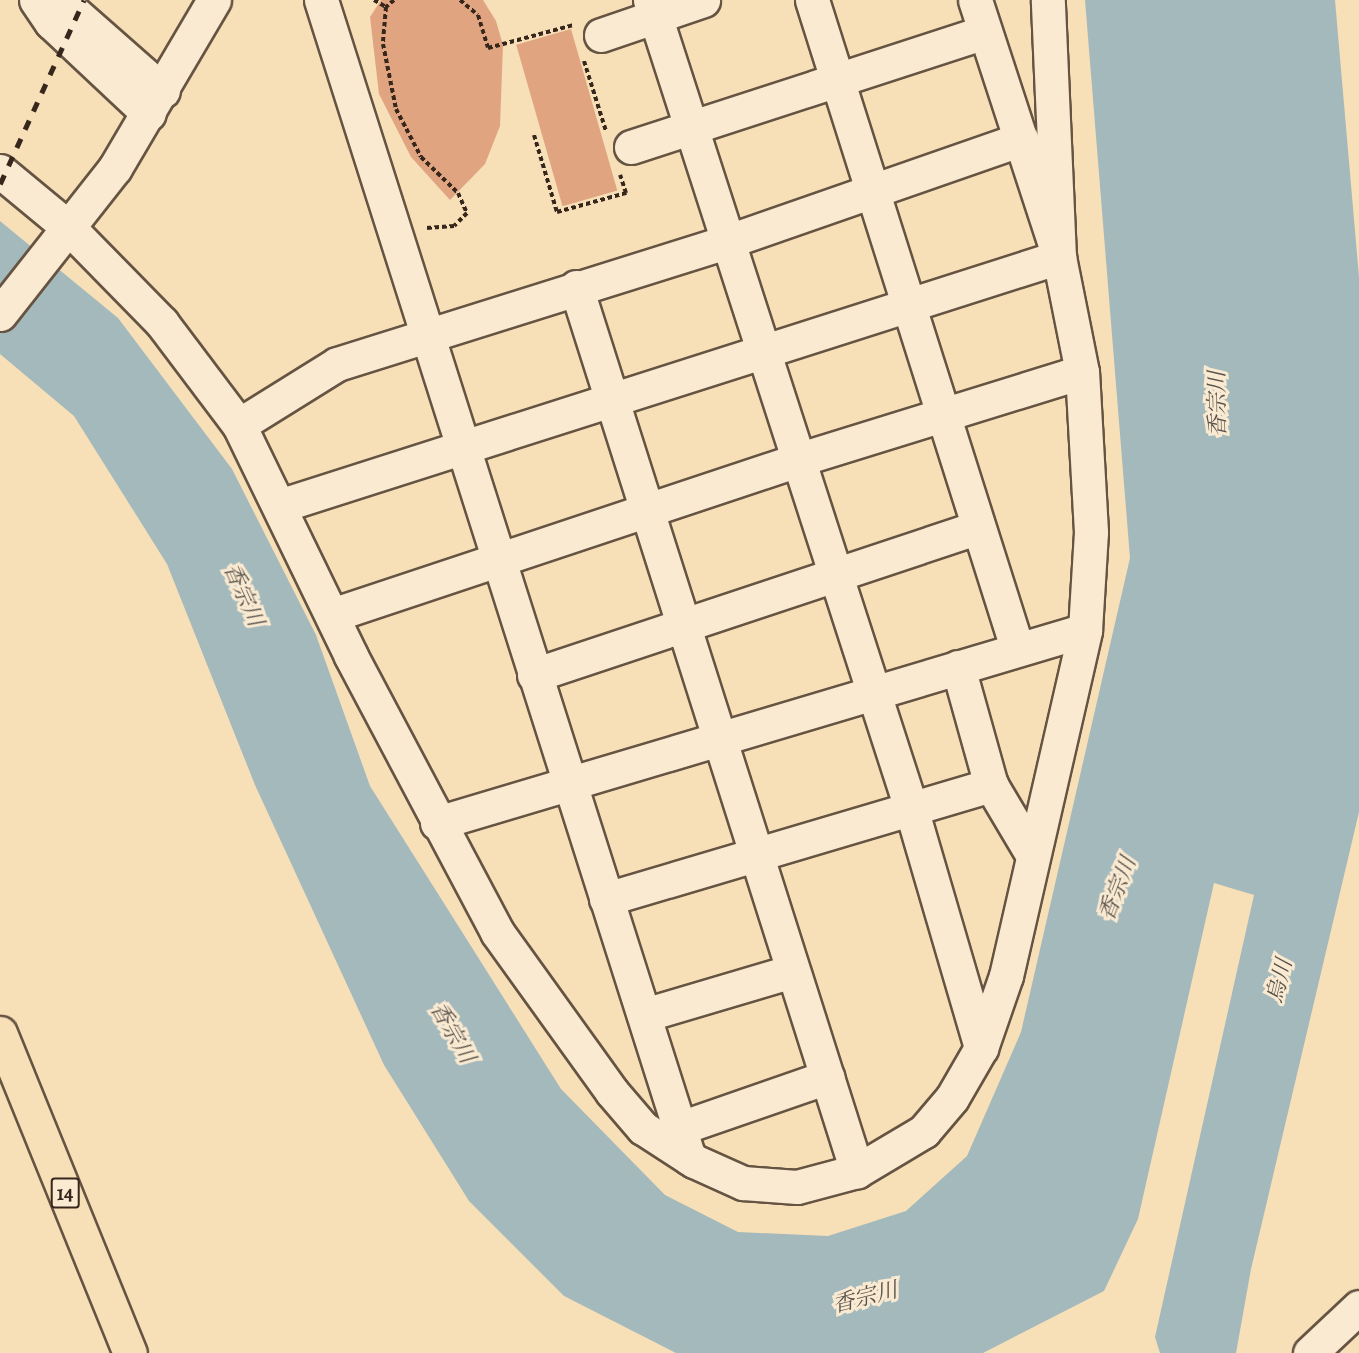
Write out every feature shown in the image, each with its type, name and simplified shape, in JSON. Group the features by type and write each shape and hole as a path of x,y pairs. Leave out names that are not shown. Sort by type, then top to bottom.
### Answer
{"main road":[{"name":"14","path":"0,1033 130,1353"}],"street":[{"path":"36,0 51,22 156,103"},
{"path":"59,0 156,103"},
{"path":"0,314 65,234 156,103 214,0"},
{"path":"321,0 424,333 684,1143"},
{"path":"586,42 653,8 703,0"},
{"path":"812,0 874,190 977,528 1017,648"},
{"path":"0,171 162,323 239,424 437,823 497,932 612,1092 643,1128 684,1143 743,1183 797,1187 856,1171 924,1131 952,1098 981,1048 1006,976 1032,854 1085,630 1091,532 1082,372 1059,257 975,0"},
{"path":"1048,0 1059,257"},
{"path":"653,8 726,242 911,808 981,1048"},
{"path":"619,151 985,32"},
{"path":"239,424 337,364 424,333 726,242 1022,139"},
{"path":"279,506 1059,257"},
{"path":"576,288 856,1171"},
{"path":"332,615 647,512 797,460 1082,372"},
{"path":"534,675 684,628 977,528"},
{"path":"437,823 720,741 872,692 1085,630"},
{"path":"958,667 991,785 1032,854"},
{"path":"606,899 991,785"},
{"path":"644,1015 793,971"},
{"path":"684,1143 826,1077"},
{"path":"1310,1353 1359,1307"}],"path":[{"path":"374,0 386,7"},
{"path":"392,231 454,226 467,213 458,193 421,157 396,109 382,44 386,7 394,0"},
{"path":"460,0 478,15 488,48 572,24 586,42 619,151 626,193 557,212 534,135"}],"water":[{"path":"1085,0 1335,0 1359,277 1359,812 1251,1269 1236,1353 1160,1353 1155,1337 1254,895 1214,883 1138,1219 1104,1291 983,1353 676,1353 564,1296 469,1201 384,1065 255,785 167,564 74,416 0,354 0,221 118,318 232,469 316,635 370,786 561,1089 665,1195 738,1232 828,1236 906,1211 967,1156 1021,1032 1130,558"}],"building":[{"path":"381,0 483,0 496,21 503,45 500,126 485,164 450,200 411,157 379,94 370,17"},
{"path":"571,29 617,190 563,206 516,45"}],"railway":[{"path":"0,184 84,0"}],"water label":[{"name":"香宗川","path":"1218,404"},
{"name":"香宗川","path":"243,595"},
{"name":"香宗川","path":"1118,889"},
{"name":"烏川","path":"1280,981"},
{"name":"香宗川","path":"452,1033"},
{"name":"香宗川","path":"865,1298"}]}
